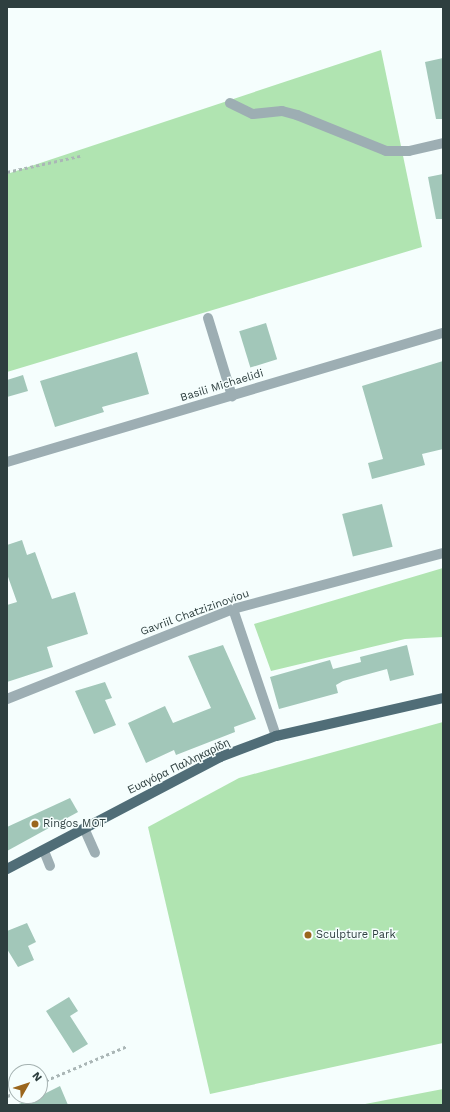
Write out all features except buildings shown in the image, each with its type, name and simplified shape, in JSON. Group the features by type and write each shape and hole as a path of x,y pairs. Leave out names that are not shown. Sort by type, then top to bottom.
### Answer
{"main road":[{"name":"Ευαγόρα Παλληκαρίδη","path":"7,869 44,851 84,828 220,757 276,736 443,698"}],"street":[{"path":"230,103 253,114 282,112 297,115 386,151 409,151 443,143"},
{"path":"208,318 232,396"},
{"name":"Basili Michaelidi","path":"7,462 443,333"},
{"name":"Gavriil Chatzizinoviou","path":"7,698 233,609 443,553"},
{"path":"233,609 276,736"},
{"path":"84,828 95,853"},
{"path":"44,851 50,866"}],"path":[{"path":"7,172 80,156"},
{"path":"48,1079 127,1046"}],"green space":[{"path":"381,50 422,247 7,372 7,174"},
{"path":"443,568 443,637 405,639 271,671 254,624"},
{"name":"Sculpture Park","path":"443,722 443,1043 210,1094 148,827 239,778"},
{"path":"443,1089 443,1105 360,1105"}],"place":[{"name":"Ringos MOT","path":"35,824"},
{"name":"Sculpture Park","path":"308,935"}]}
